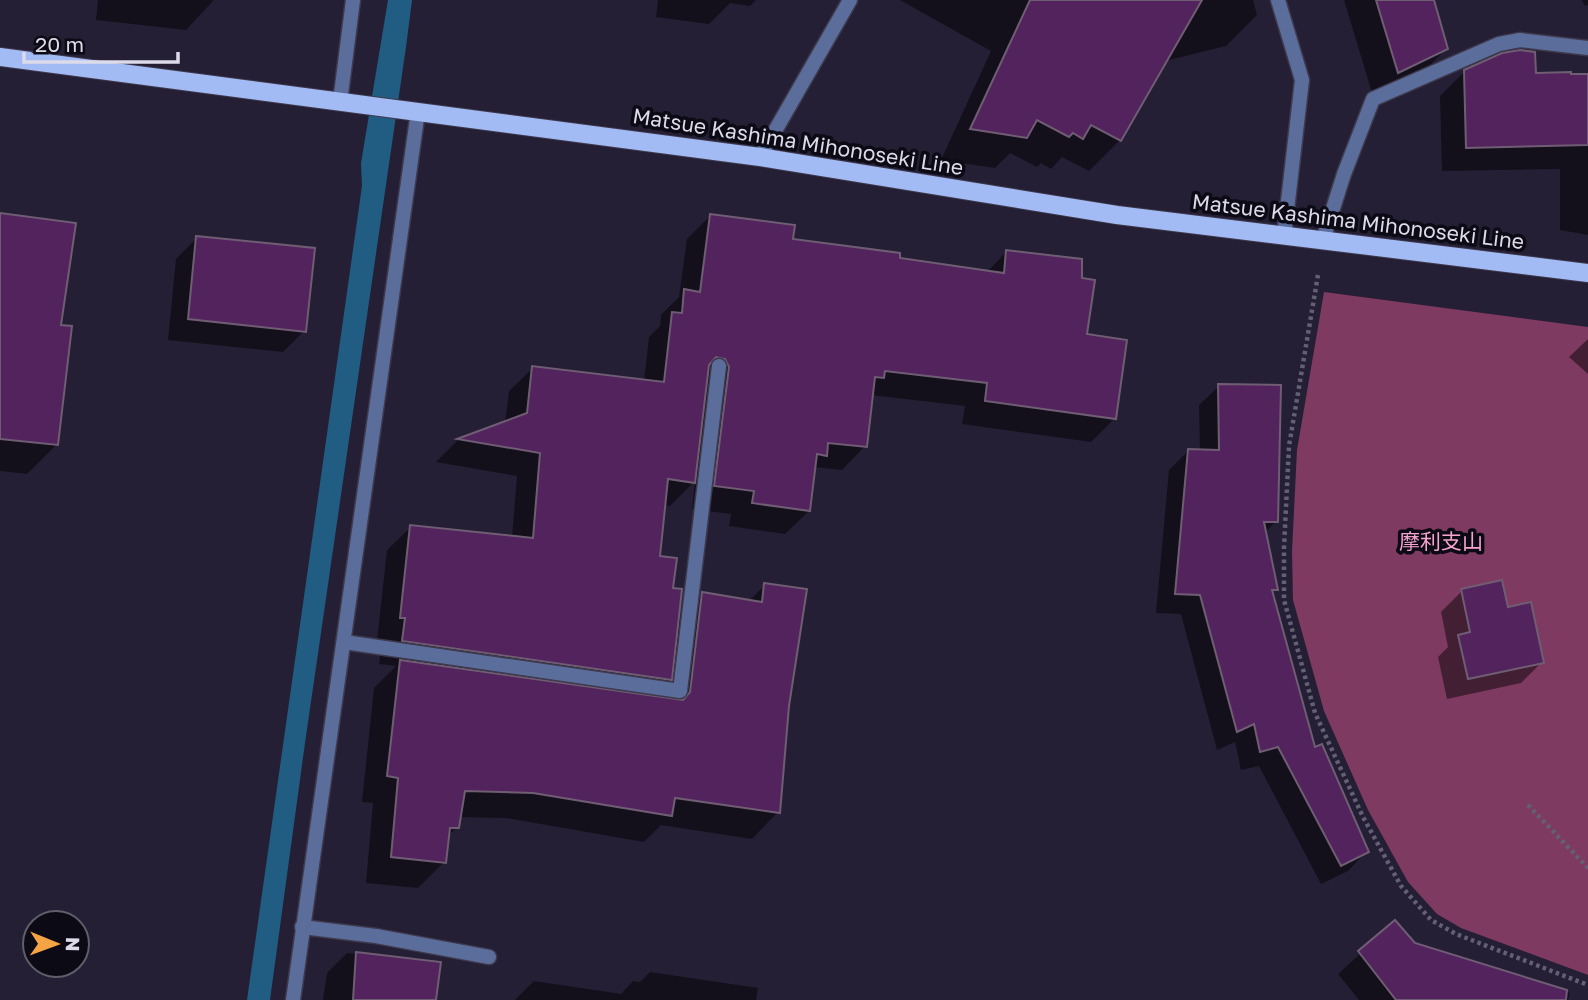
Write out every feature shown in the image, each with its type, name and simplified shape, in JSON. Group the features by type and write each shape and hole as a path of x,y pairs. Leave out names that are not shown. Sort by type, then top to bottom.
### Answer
{"main road":[{"name":"Matsue Kashima Mihonoseki Line","path":"0,57 760,157 1116,215 1588,274"}],"street":[{"path":"345,103 353,0"},
{"path":"760,157 850,0"},
{"path":"1278,0 1302,80 1284,236"},
{"path":"1323,240 1344,174 1373,99 1499,44 1520,40 1588,48"},
{"path":"293,1000 344,642 411,110"},
{"path":"344,642 680,691 719,366"},
{"path":"302,927 376,936 489,957"}],"path":[{"path":"1323,240 1289,446 1284,548 1284,600 1315,713 1363,817 1388,863 1401,886 1431,920 1456,934 1588,985"},
{"path":"1528,805 1588,868"}],"green space":[{"name":"摩利支山","path":"1324,292 1588,327 1588,975 1461,928 1437,914 1408,882 1368,810 1324,711 1293,600 1292,552 1297,450"}],"water":[{"path":"388,0 412,0 406,47 270,1000 247,1000 362,186 361,163"}],"building":[{"path":"1030,0 1202,0 1121,141 1091,125 1083,139 1073,133 1069,137 1037,120 1027,138 970,129"},
{"path":"1376,0 1434,0 1448,49 1398,73"},
{"path":"1520,50 1535,52 1536,73 1588,74 1588,145 1466,148 1464,70 1502,53"},
{"path":"0,213 76,223 61,325 72,326 58,445 0,439"},
{"path":"710,214 795,225 793,239 900,253 900,258 1004,273 1006,250 1082,259 1082,278 1095,280 1087,334 1127,340 1116,419 985,401 987,383 885,371 884,378 875,377 867,447 828,443 827,456 817,454 810,511 752,503 754,491 714,486 729,367 725,359 716,357 709,365 695,483 668,479 660,556 677,558 673,588 682,589 672,680 402,641 405,618 400,618 410,525 533,538 540,453 457,439 527,413 532,366 664,382 672,312 682,313 684,289 700,292"},
{"path":"196,236 315,248 306,332 188,319"},
{"path":"1218,384 1281,385 1278,522 1264,522 1278,590 1272,590 1315,747 1322,744 1369,852 1341,866 1278,747 1260,752 1254,724 1237,732 1200,595 1175,594 1188,449 1219,450"},
{"path":"1502,580 1508,607 1531,602 1544,663 1468,679 1458,635 1470,632 1461,589"},
{"path":"764,583 807,589 789,706 780,813 675,798 672,816 533,793 465,791 459,828 450,828 446,863 391,857 398,778 387,776 400,660 683,700 690,692 702,592 762,602"},
{"path":"1395,920 1415,943 1567,990 1566,1000 1396,1000 1358,951"},
{"path":"356,952 441,962 436,1000 353,1000"}]}
